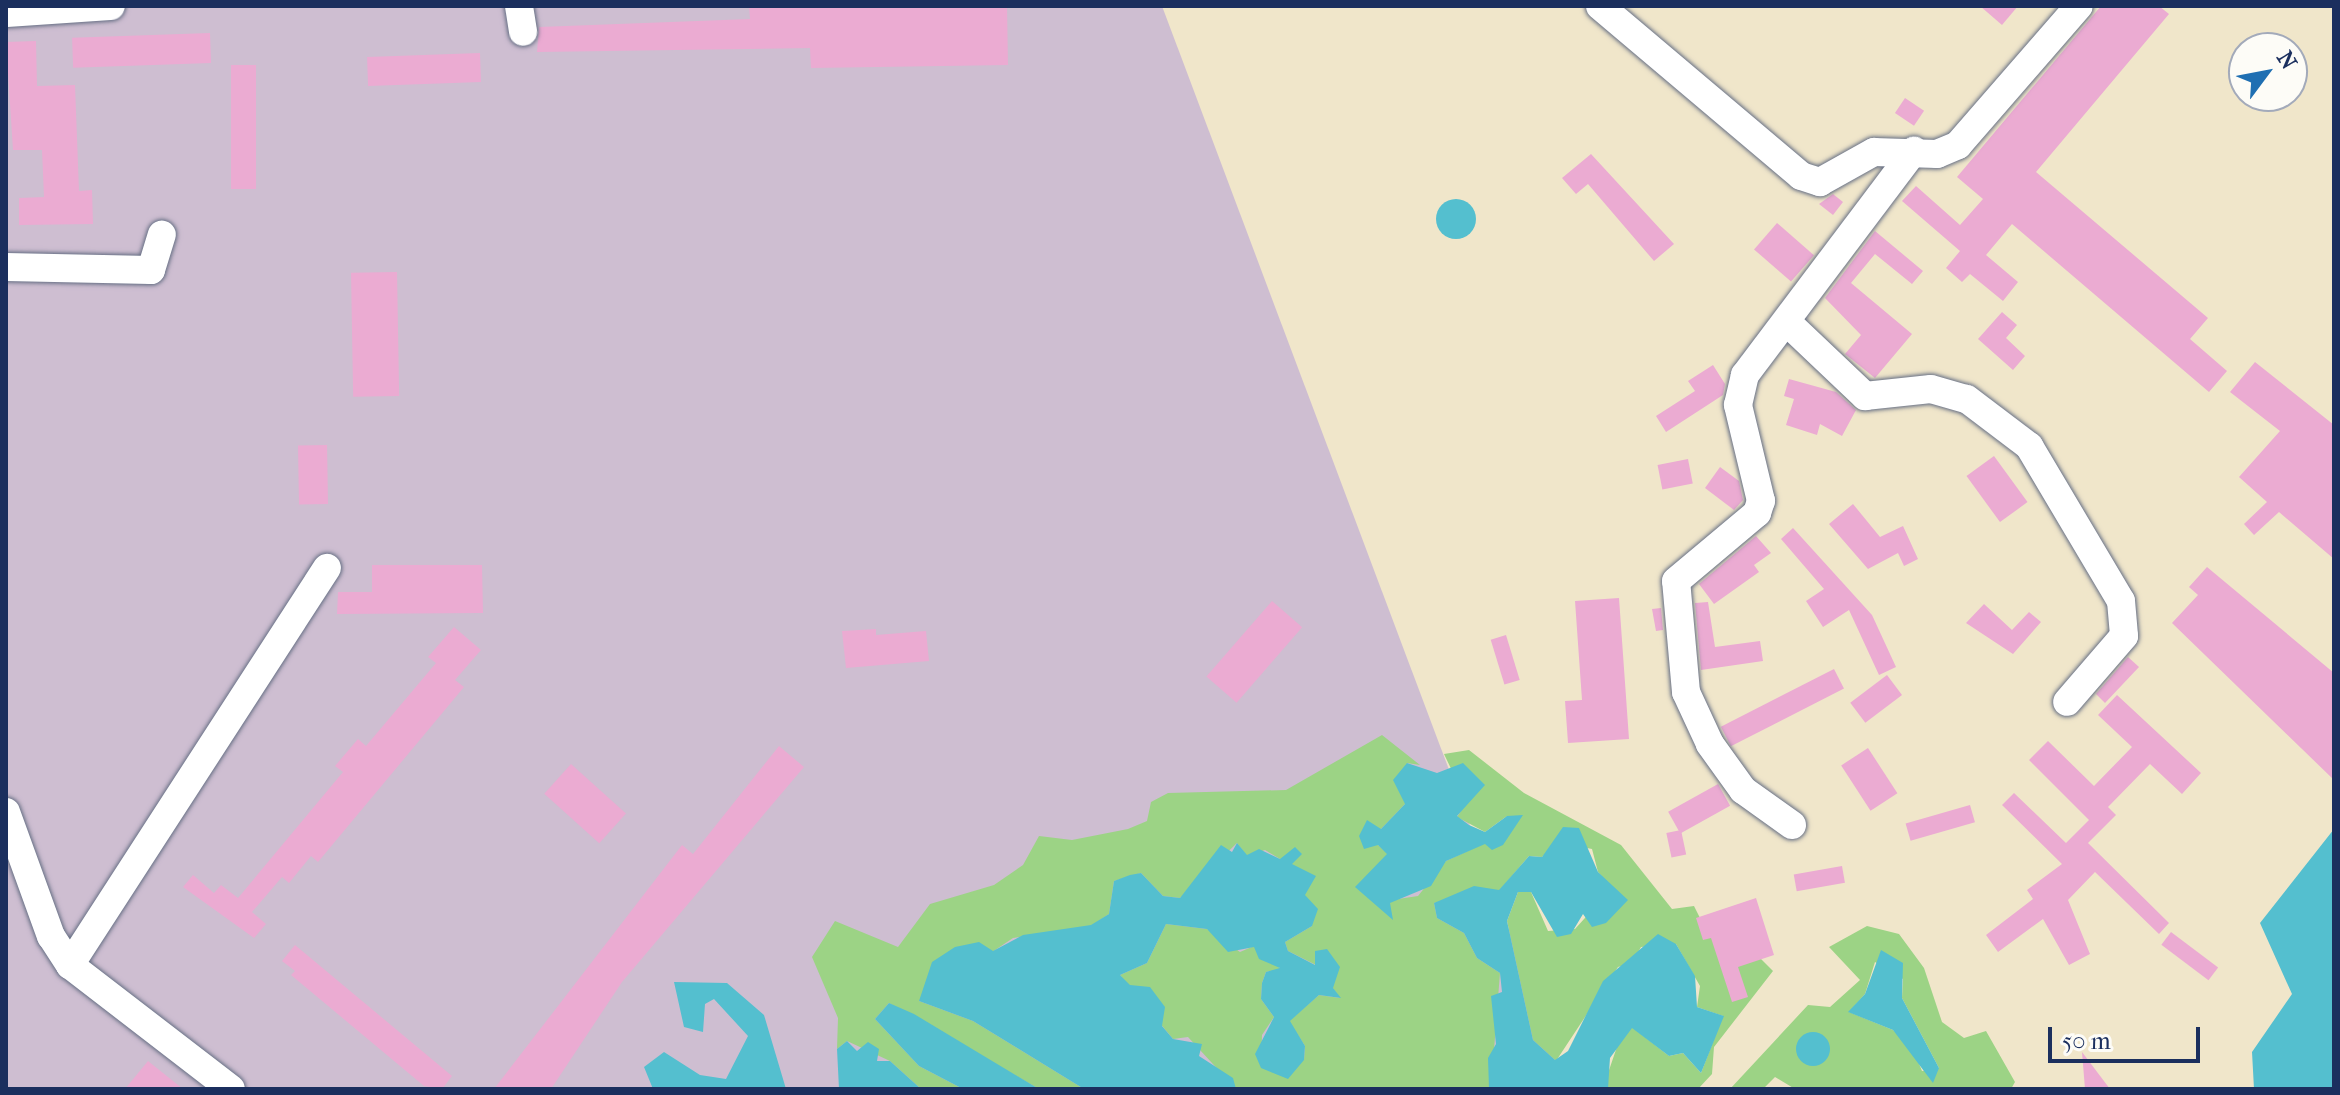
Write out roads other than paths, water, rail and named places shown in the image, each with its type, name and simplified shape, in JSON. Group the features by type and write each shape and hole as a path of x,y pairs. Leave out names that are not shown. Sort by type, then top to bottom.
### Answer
{"street":[{"path":"6,13 111,6"},
{"path":"1600,6 1801,176 1820,182 1874,152 1937,154 1958,145 2079,6"},
{"path":"1792,825 1743,790 1710,744 1686,692 1675,604 1676,581 1687,567 1757,513 1739,390 1914,151"},
{"path":"6,267 151,270 162,235"},
{"path":"1789,324 1865,396 1931,389 1967,399 2029,446 2121,601 2124,636 2067,702"},
{"path":"70,965 327,568"},
{"path":"6,812 51,936 70,965 231,1089"}],"water":[{"path":"1456,199 1470,205 1476,219 1470,233 1456,239 1442,233 1436,219 1442,205"},
{"path":"1407,763 1437,773 1463,763 1485,785 1457,816 1469,825 1485,832 1507,816 1523,815 1503,845 1492,850 1485,844 1446,861 1431,886 1390,903 1393,920 1355,887 1387,854 1378,845 1364,849 1359,836 1367,820 1381,829 1405,804 1393,780"},
{"path":"1563,827 1579,828 1598,872 1628,900 1606,923 1592,927 1583,914 1571,934 1557,937 1531,892 1518,892 1507,921 1533,1040 1555,1060 1568,1051 1603,981 1658,934 1676,944 1695,976 1697,1007 1724,1016 1701,1073 1683,1053 1669,1056 1632,1028 1610,1058 1608,1089 1489,1088 1488,1058 1496,1044 1491,996 1502,992 1500,973 1477,958 1464,933 1437,918 1434,903 1474,886 1499,890 1529,856 1542,857"},
{"path":"2334,829 2334,1089 2254,1089 2252,1052 2292,994 2260,923"},
{"path":"1237,843 1247,855 1259,849 1280,859 1295,847 1302,854 1292,864 1316,876 1305,895 1318,909 1312,926 1285,942 1288,951 1315,965 1315,951 1327,949 1340,967 1333,988 1341,998 1319,995 1290,1021 1305,1046 1304,1060 1288,1079 1261,1068 1255,1054 1274,1017 1261,999 1262,983 1266,972 1280,968 1259,959 1254,947 1228,952 1207,929 1166,924 1147,963 1120,975 1130,985 1150,987 1165,1007 1162,1026 1173,1039 1202,1044 1199,1056 1233,1078 1236,1089 1084,1089 973,1021 919,1001 932,962 955,947 979,942 993,951 1023,935 1091,925 1109,914 1114,881 1130,875 1141,873 1163,896 1180,898 1221,845 1232,852"},
{"path":"1881,950 1903,963 1902,998 1939,1068 1933,1083 1893,1030 1848,1012 1865,994"},
{"path":"674,982 727,983 764,1015 786,1089 653,1089 644,1067 664,1052 700,1075 726,1079 748,1036 714,999 705,1004 703,1032 684,1027"},
{"path":"889,1003 914,1014 1039,1089 963,1089 919,1066 875,1019"},
{"path":"1813,1032 1825,1037 1830,1049 1825,1061 1813,1066 1801,1061 1796,1049 1801,1037"},
{"path":"847,1041 857,1051 868,1042 879,1049 877,1061 890,1061 921,1089 839,1089 837,1049"}]}
